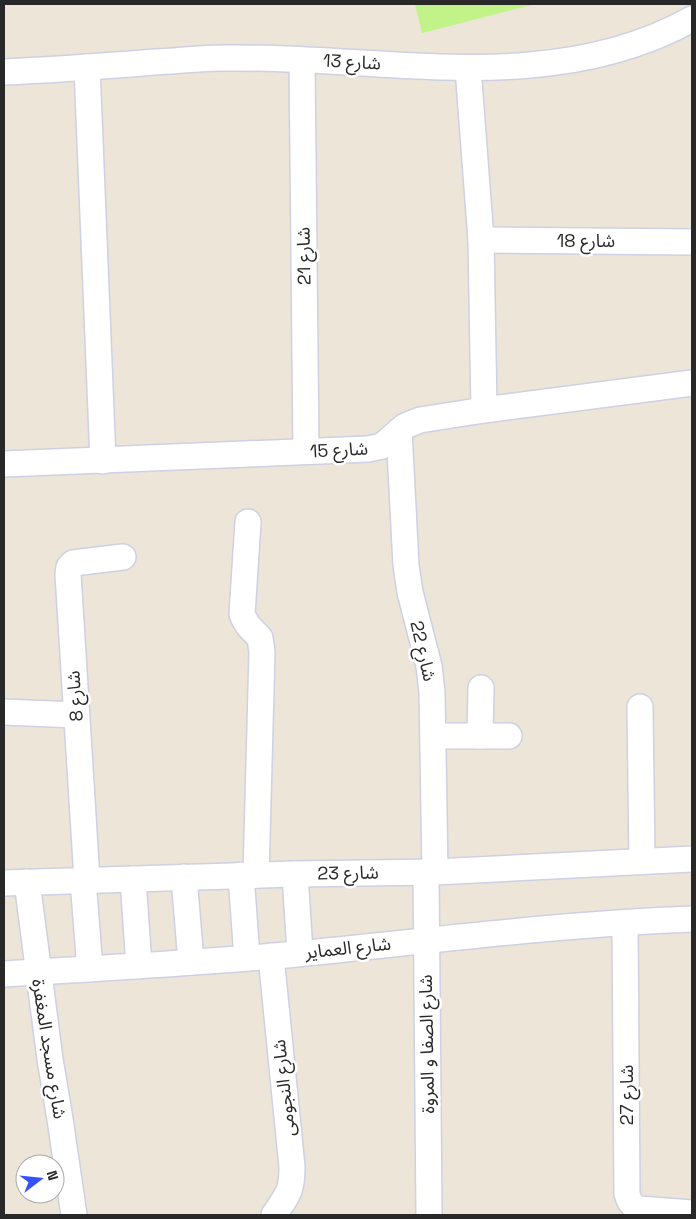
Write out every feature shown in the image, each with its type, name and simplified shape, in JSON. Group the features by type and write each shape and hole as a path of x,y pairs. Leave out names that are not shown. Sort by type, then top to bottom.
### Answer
{"street":[{"name":"شارع 13","path":"4,72 223,58 468,68 550,64 598,56 638,45 692,19"},
{"name":"شارع 21","path":"302,60 306,451"},
{"path":"87,67 103,461"},
{"path":"468,68 481,240 484,410"},
{"name":"شارع 18","path":"481,240 692,242"},
{"name":"شارع 15","path":"4,464 375,448 388,442 405,426 420,420 692,383"},
{"name":"شارع 22","path":"399,432 406,565 412,600 429,666 434,736 431,872"},
{"name":"شارع النجومى","path":"248,522 242,614 244,622 249,629 260,638 262,652 249,875 259,957 292,1167 292,1180 289,1192 284,1203 274,1215"},
{"name":"شارع 8","path":"90,969 68,574 69,567 73,563 123,557"},
{"path":"480,736 481,688"},
{"path":"640,707 642,861"},
{"path":"4,712 76,715"},
{"path":"434,736 509,736"},
{"name":"شارع 23","path":"15,882 431,872 692,859"},
{"name":"شارع الصفا و المروة","path":"428,1215 426,940 431,872"},
{"path":"295,874 300,953"},
{"path":"184,877 191,962"},
{"path":"133,879 139,966"},
{"name":"شارع مسجد المغفرة","path":"15,882 38,972 74,1215"},
{"name":"شارع العماير","path":"4,974 259,957 426,940 692,919"},
{"name":"شارع 27","path":"626,923 627,1194 629,1201 639,1210 692,1213"}],"green space":[{"path":"415,4 536,4 422,33"}]}
